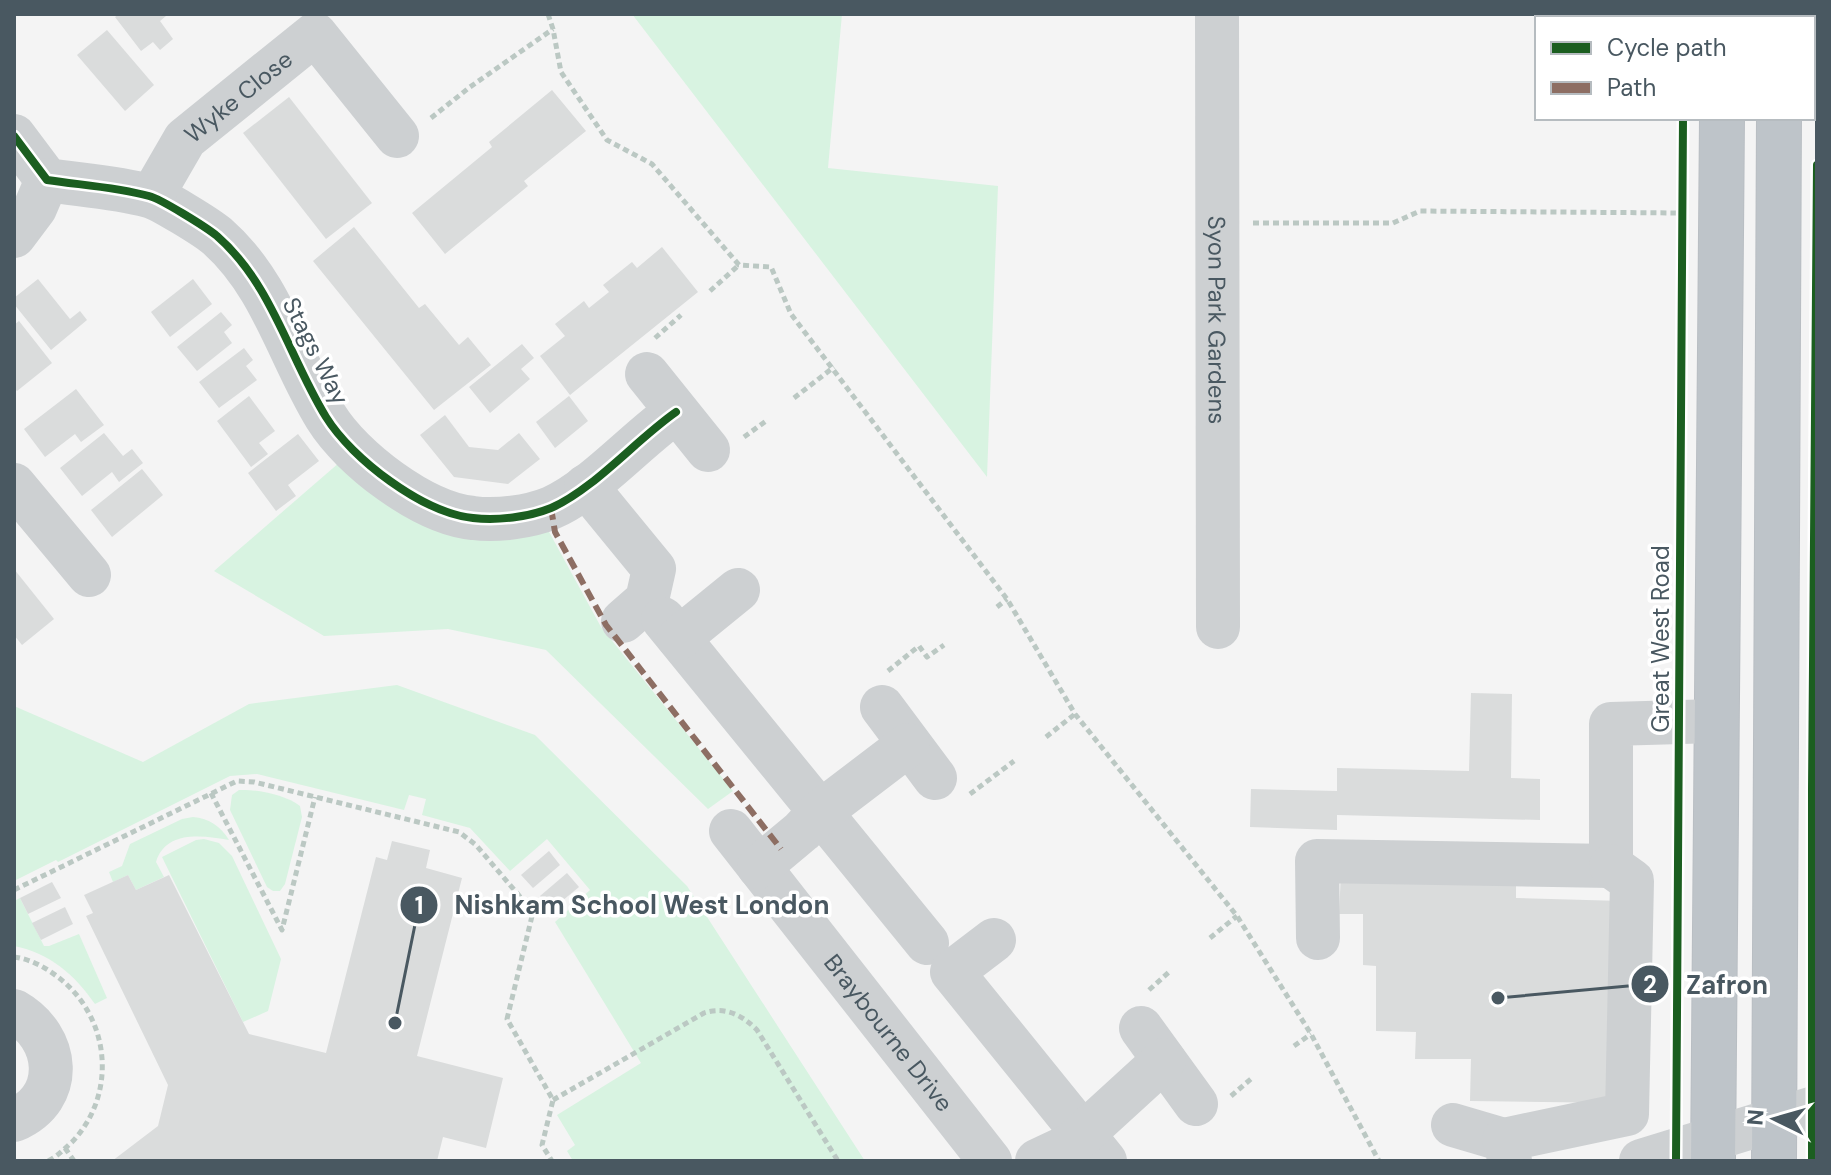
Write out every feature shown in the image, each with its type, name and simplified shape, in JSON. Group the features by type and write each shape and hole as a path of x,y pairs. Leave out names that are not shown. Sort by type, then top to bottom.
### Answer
{"highway":[{"path":"1713,1150 1722,120"},
{"path":"1774,1141 1779,120"}],"street":[{"name":"Syon Park Gardens","path":"1217,14 1218,627"},
{"name":"Wyke Close","path":"152,196 185,139 315,34 397,136"},
{"path":"14,136 47,180 35,208 14,236"},
{"name":"Stags Way","path":"47,180 152,196 216,236 259,283 327,418 358,454 390,482 427,504 472,518 514,517 551,508 586,486 676,412"},
{"path":"647,374 708,450"},
{"path":"586,486 654,569 647,600 655,626 820,812 927,943"},
{"path":"17,496 89,575"},
{"path":"655,626 738,590"},
{"path":"759,867 820,812 922,761 882,707"},
{"path":"1611,866 1611,724 1716,721"},
{"name":"Braybourne Drive","path":"731,831 990,1161"},
{"path":"1318,938 1317,861 1611,866 1632,881 1627,1114 1507,1150 1453,1125"},
{"path":"994,940 952,972 1094,1148"},
{"path":"14,1011 30,1020 43,1035 50,1053 51,1073 45,1092 34,1108 14,1120"},
{"path":"1094,1148 1152,1044 1196,1104"},
{"path":"1641,1161 1774,1141 1817,1107"},
{"path":"1037,1161 1071,1145 1094,1148"}],"path":[{"path":"548,14 561,72 607,140 652,164 739,265"},
{"path":"397,136 404,140 470,87 553,29"},
{"path":"1682,197 1682,229"},
{"path":"1217,223 1393,223 1420,211 1682,213"},
{"path":"710,291 739,265 771,267 791,314 1007,599 1075,714 1237,916 1311,1034 1379,1161"},
{"path":"794,398 834,367"},
{"path":"997,607 1007,599"},
{"path":"882,707 866,689 919,646 927,657 944,645"},
{"path":"1046,737 1075,714"},
{"path":"14,890 237,781 459,832 476,845 533,912 507,1019 553,1100 542,1145 552,1161"},
{"path":"211,793 282,930 315,797"},
{"path":"1210,938 1237,916"},
{"path":"553,1100 704,1013 719,1008 745,1018 757,1030 838,1161"},
{"path":"1294,1046 1311,1034"},
{"path":"65,1148 74,1161"}],"green space":[{"path":"632,14 842,14 828,168 998,186 987,477"},
{"path":"340,462 542,519 601,627 733,791 708,809 546,650 448,629 324,636 214,571"},
{"path":"397,685 535,735 687,886 865,1161 573,1161 567,1151 575,1145 557,1115 641,1063 555,922 590,890 547,839 510,871 470,828 422,815 426,799 409,795 404,810 257,774 230,776 14,881 14,706 143,762 249,704"},
{"path":"239,790 271,794 300,806 302,817 285,884 280,891 267,887 230,810 232,795"},
{"path":"193,817 214,824 229,840 209,837 177,839 161,851 156,862 164,877 136,890 128,875 113,882 109,872 122,866 130,844 182,819"},
{"path":"204,839 219,843 232,856 281,959 268,1011 243,1022 162,857"},
{"path":"20,898 44,946 79,934 107,998 95,1004 60,967 39,954 14,946 14,901"}],"building":[{"path":"119,14 165,14 160,21 173,39 160,50 153,42 141,51 115,17"},
{"path":"107,30 154,85 125,111 77,55"},
{"path":"552,90 586,131 524,181 528,186 445,254 412,213 492,147 489,142"},
{"path":"289,97 372,203 326,239 243,133"},
{"path":"354,227 419,308 425,304 459,345 468,337 491,365 434,410 313,261"},
{"path":"662,247 698,292 570,395 540,356 565,336 555,324 584,301 589,308 609,292 603,285 632,262 637,268"},
{"path":"38,279 70,319 80,311 87,320 51,350 14,304 14,298"},
{"path":"193,279 212,304 170,337 151,312"},
{"path":"221,312 232,325 224,332 232,343 197,371 177,347"},
{"path":"19,321 52,363 17,391 14,388 14,325"},
{"path":"522,344 534,358 521,369 530,379 490,413 469,387"},
{"path":"244,348 253,360 246,366 257,380 219,408 199,382"},
{"path":"76,389 104,425 81,442 75,434 45,457 24,429"},
{"path":"249,396 275,431 259,443 268,454 251,467 217,421"},
{"path":"569,396 588,421 555,448 536,422"},
{"path":"445,415 469,447 498,450 519,433 540,459 508,484 454,477 420,435"},
{"path":"104,433 123,456 132,449 143,463 119,482 112,472 82,496 60,468"},
{"path":"298,434 319,461 288,485 296,496 276,511 248,473"},
{"path":"142,469 163,495 112,537 91,510"},
{"path":"14,569 54,619 22,645 14,635"},
{"path":"1471,693 1512,694 1511,778 1540,779 1540,820 1337,815 1337,830 1250,827 1251,789 1337,791 1337,768 1469,771"},
{"path":"392,841 430,850 426,868 462,878 417,1056 503,1078 486,1148 443,1137 437,1161 112,1161 158,1126 168,1085 86,916 93,913 84,895 128,875 136,890 169,875 249,1034 326,1053 376,857 387,860"},
{"path":"549,851 560,865 533,888 521,875"},
{"path":"567,873 579,887 551,910 540,896"},
{"path":"1341,873 1516,877 1516,898 1622,901 1619,1103 1470,1101 1471,1059 1415,1059 1416,1032 1376,1031 1376,966 1363,965 1363,914 1339,914"},
{"path":"52,882 61,898 28,914 20,898"},
{"path":"65,907 73,924 41,940 32,923"}],"marked path":[{"path":"551,508 555,532 606,625 781,849"}],"cycle path":[{"name":"Great West Road","path":"1676,1161 1683,120"},
{"path":"14,136 47,180 149,196 217,236 252,276 313,394 338,433 390,481 433,506 453,514 492,519 523,516 551,508 599,477 676,412"},
{"path":"1812,1161 1817,165"}],"place":[{"name":"Zafron","path":"1498,998"},
{"name":"Nishkam School West London","path":"395,1023"}]}
